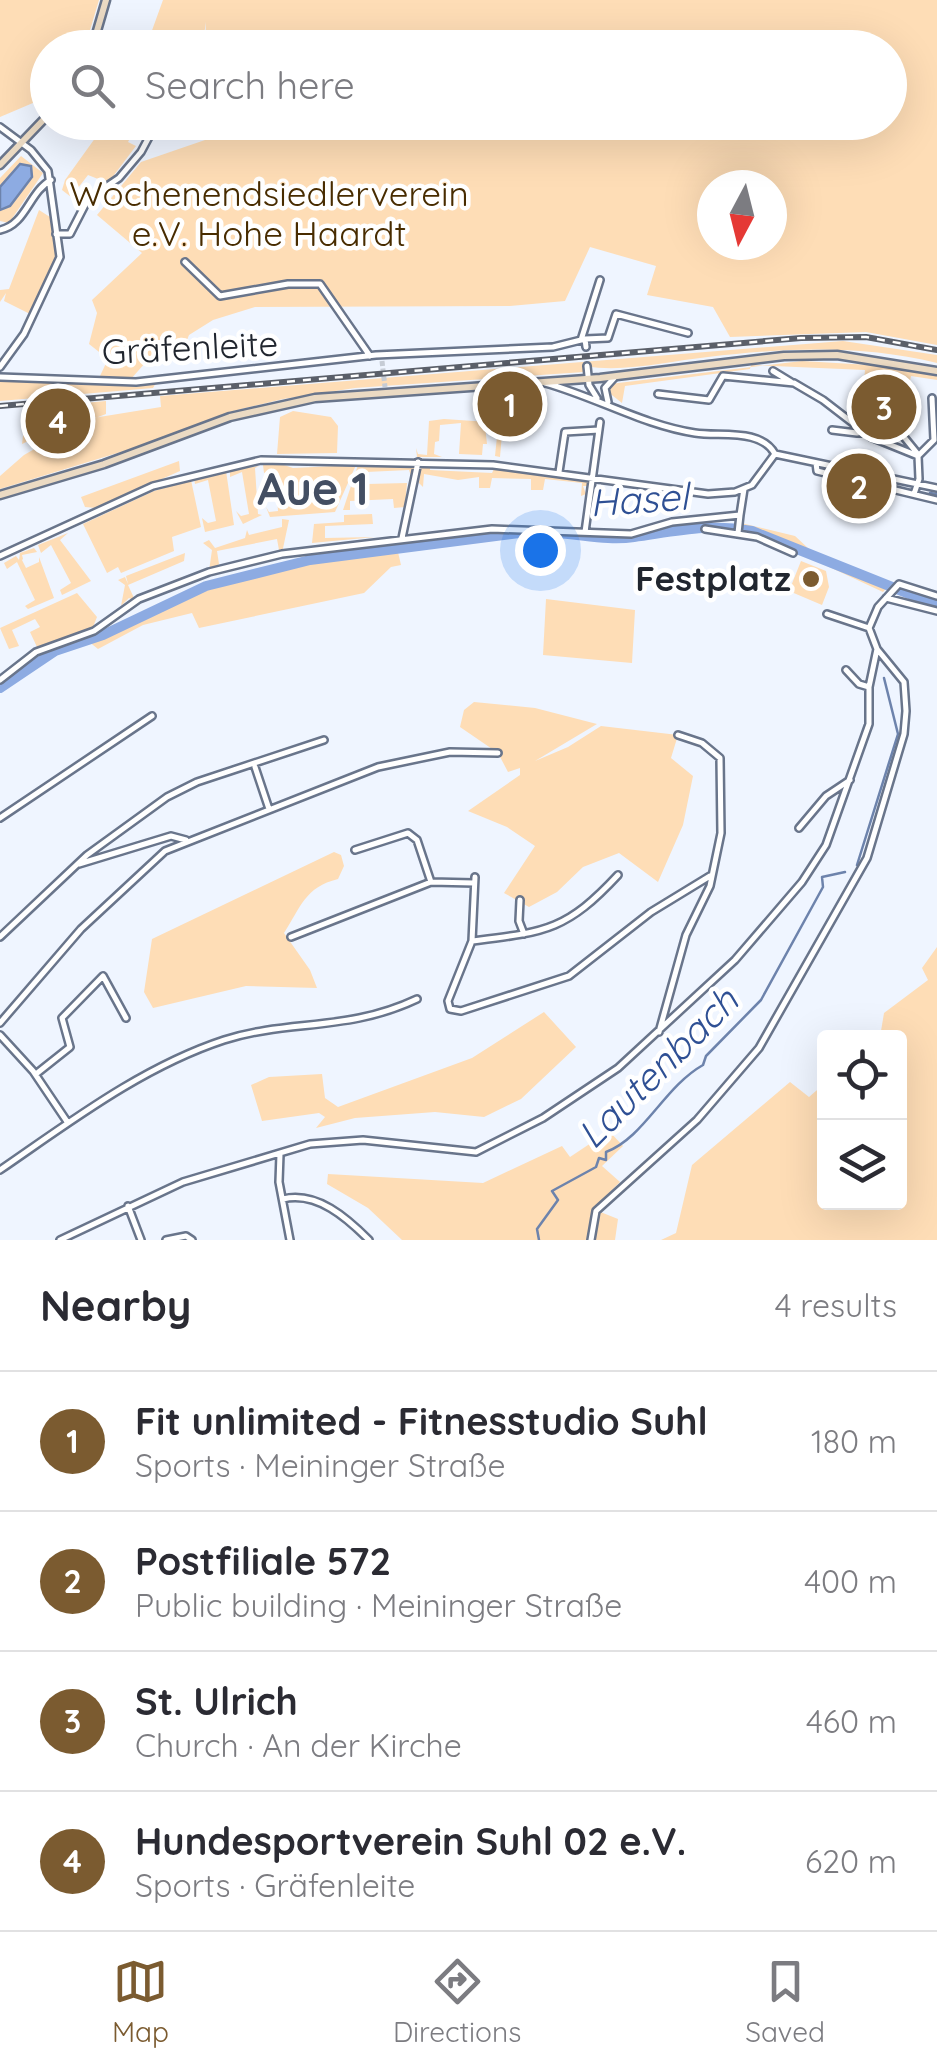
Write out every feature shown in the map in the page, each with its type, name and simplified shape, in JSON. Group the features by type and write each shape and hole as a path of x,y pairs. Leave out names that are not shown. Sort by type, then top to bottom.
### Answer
{"main road":[{"path":"97,30 106,0"},
{"path":"0,164 30,133"},
{"path":"0,495 255,410 315,398 386,390 588,379 784,356 837,355 937,371"}],"street":[{"path":"0,128 21,142 52,180 59,266 24,334 0,367"},
{"path":"56,234 70,234 88,198 105,189 141,152 147,140"},
{"path":"0,230 18,221 35,190 52,180"},
{"path":"185,262 220,296 288,284 320,284 370,356"},
{"path":"600,280 584,342 608,338 616,314 688,333"},
{"name":"Gräfenleite","path":"0,377 136,382 370,356 532,349 584,342"},
{"path":"587,366 593,394 606,404"},
{"path":"773,372 864,432 918,456"},
{"path":"606,404 604,391 617,376"},
{"path":"658,394 708,400 723,376 794,383"},
{"path":"542,382 677,430 753,438 771,446 776,454 816,462 816,472 882,483 937,500"},
{"path":"918,456 933,444 932,398"},
{"path":"559,472 565,432 600,426 585,532"},
{"path":"832,430 864,432 895,426 918,456 914,494"},
{"path":"0,556 153,486 227,465 283,459 418,462 559,472 708,494 744,489 760,479 776,454"},
{"path":"402,538 418,462"},
{"path":"882,483 937,488"},
{"path":"738,534 744,489"},
{"path":"0,680 36,652 94,631 140,599 209,572 326,546 492,529 631,534 672,522 740,515"},
{"path":"705,529 738,534 794,553"},
{"path":"869,628 898,586 904,584 937,596"},
{"path":"888,596 937,612"},
{"path":"827,614 869,628"},
{"path":"591,1240 596,1211 697,1120 760,1048 867,858 904,734 906,711 904,682 877,649 869,628"},
{"path":"60,1240 182,1182 315,1143 363,1140 476,1152 542,1118 658,1035 735,960 802,882 826,845 869,724 868,687 877,649"},
{"path":"846,670 868,687"},
{"path":"0,818 152,716"},
{"path":"658,1035 686,935 710,876 720,833 720,758 702,742 678,734"},
{"path":"0,937 80,864 168,797 197,782 324,740"},
{"path":"0,1023 132,878 187,840 378,767 450,752 498,753"},
{"path":"254,766 269,809"},
{"path":"798,828 826,796 850,780"},
{"path":"356,850 408,834 416,840 431,882"},
{"path":"80,864 172,836 187,840"},
{"path":"472,941 552,928 582,912 618,875"},
{"path":"291,937 431,882 474,880 472,941 448,1001 450,1009 479,1007 569,976 651,912 710,876"},
{"path":"520,900 518,921 524,934"},
{"path":"36,1074 70,1046 62,1018 103,976 126,1018"},
{"path":"0,1170 140,1080 226,1040 349,1024 417,1000"},
{"path":"0,1035 36,1074 68,1123"},
{"path":"280,1154 290,1240"},
{"path":"283,1199 318,1203 355,1226 369,1240"},
{"path":"128,1206 141,1240"},
{"path":"355,1226 356,1240"},
{"path":"166,1240 186,1236 192,1240"}],"green space":[{"path":"0,0 99,0 90,30 30,30 30,104 0,117"},
{"name":"Wochenendsiedlerverein e.V. Hohe Haardt","path":"163,0 937,0 937,345 866,332 730,337 713,307 647,295 656,266 590,247 565,301 510,306 255,307 213,320 189,335 183,350 174,339 154,353 130,380 100,376 108,359 89,344 97,313 92,300 142,253 97,215 141,162 205,140 907,140 907,30 206,30 206,22 205,30 152,30"},
{"path":"94,140 129,140 136,146 108,183 88,175 71,197 62,190"},
{"path":"21,156 43,173 9,223 0,221 0,178"},
{"path":"39,210 50,217 57,259 30,314 4,301 6,293 0,302 0,290 9,289"},
{"path":"843,341 937,355 937,363 851,350 794,350 631,367 585,366 584,372 355,388 229,412 150,443 0,489 0,476 24,455 87,419 161,407 160,396"},
{"path":"802,361 887,366 937,376 937,380 911,376 905,405 875,397 871,407 862,404 865,370 764,366"},
{"path":"750,367 625,386 622,403 608,392 610,384"},
{"path":"0,381 156,383 153,388 0,401"},
{"path":"106,401 106,414 67,429 62,425 22,444 24,427 36,425 30,408"},
{"path":"293,411 331,417 338,426 337,453 277,454 280,417"},
{"path":"429,421 503,423 500,457 495,456 498,427 485,426 487,444 483,444 482,455 459,454 461,423 440,425 434,454 442,457 417,457 416,448 418,454 427,455"},
{"path":"179,461 180,471 96,508 85,507 81,497"},
{"path":"263,465 293,468 356,465 335,512 270,517 266,507 269,512 278,511 275,469 264,473"},
{"path":"358,465 416,467 412,479 409,470 366,472 367,484 407,483 405,507 394,508 393,499 350,501 350,510 343,510"},
{"path":"259,466 255,468 258,514 262,515 243,524 236,511 241,516 249,514 242,472 230,477 230,471"},
{"path":"421,466 430,466 430,470 492,473 494,469 590,480 589,486 583,486 586,494 581,496 582,483 545,479 543,490 531,490 531,479 492,478 490,488 479,488 479,477 458,480 424,474 423,487 419,483"},
{"path":"226,471 234,525 205,532 202,518 208,523 216,521 208,480 195,484 194,479"},
{"path":"191,480 201,527 172,537 174,551 121,573 118,567 107,573 83,524 154,491"},
{"path":"372,514 373,524 325,526 325,538 375,537 312,543 314,524 344,522 344,515"},
{"path":"282,519 289,520 282,553 228,565 279,550 277,539 217,551 219,564 209,571 212,550 203,543 209,540 215,548 245,538 247,530 249,535 282,527"},
{"path":"741,523 795,536 809,549 837,563 891,583 883,592 765,537 741,531"},
{"path":"68,533 60,540 91,581 62,595 60,590 71,583 51,545 41,553 38,545"},
{"path":"34,548 37,552 22,555 22,560 26,568 39,562 39,557 54,598 28,609 25,606 35,600 17,562 7,569 4,563 16,556 19,560 20,553"},
{"path":"397,548 401,565 391,567 364,593 199,628 192,613 143,625 98,649 88,641 206,586 310,560"},
{"path":"185,553 184,561 128,585 134,598 182,577 182,581 133,600 129,598 121,606 125,585 118,580 125,577 128,584 126,576"},
{"name":"Festplatz","path":"801,561 826,571 829,587 822,605 789,591"},
{"path":"77,593 97,617 93,627 37,647 30,632 40,627 35,619 12,630 19,646 9,649 0,628"},
{"path":"546,599 635,610 632,663 543,655"},
{"path":"474,702 535,708 597,724 535,761 568,747 601,726 678,735 671,758 693,776 683,825 658,882 619,853 583,867 557,892 529,907 504,893 535,846 507,827 468,811 520,775 520,768 508,772 498,753 460,727 464,710"},
{"path":"334,852 341,855 344,866 338,879 311,893 284,933 310,970 317,988 246,986 153,1008 144,992 152,939"},
{"path":"937,947 937,1240 661,1240 676,1233 692,1165 790,1082 809,1097 817,1090 817,1210 907,1210 907,1030 881,1030 884,1013 928,980 922,968"},
{"path":"544,1012 576,1047 521,1099 484,1117 435,1112 355,1118 316,1128 325,1117 319,1113 262,1121 251,1085 269,1077 322,1074 325,1098 338,1107 472,1058"},
{"path":"609,1131 623,1146 602,1166 620,1182 593,1209 618,1219 615,1240 402,1240 368,1208 327,1184 328,1174 483,1183 562,1146 570,1157"}],"water":[{"path":"20,164 31,166 32,177 10,206 0,210 0,187"}],"waterway":[{"path":"823,468 877,482"},
{"path":"930,493 937,494"},
{"name":"Hasel","path":"554,533 614,538 707,528 752,531 937,605"},
{"name":"Hasel","path":"0,688 55,651 103,635 206,586 310,560 527,532"},
{"name":"Lautenbach","path":"857,865 898,734 884,678"},
{"name":"Lautenbach","path":"539,1240 537,1229 558,1200 552,1191 596,1167 599,1158 606,1160 606,1152 632,1136 677,1086 703,1065 706,1056 761,1000 823,887 822,877 845,872"}],"tunnel":[{"path":"586,347 587,366"},
{"path":"382,361 385,387"}],"railway":[{"path":"0,406 801,338 866,337 937,350"}],"place":[{"name":"Fit unlimited - Fitnesstudio Suhl","path":"510,404"},
{"name":"St. Ulrich","path":"884,407"},
{"name":"Hundesportverein Suhl 02 e.V.","path":"58,421"},
{"name":"Postfiliale 572","path":"859,486"},
{"name":"Festplatz","path":"811,579"}],"district":[{"name":"Aue 1","path":"313,489"}]}
